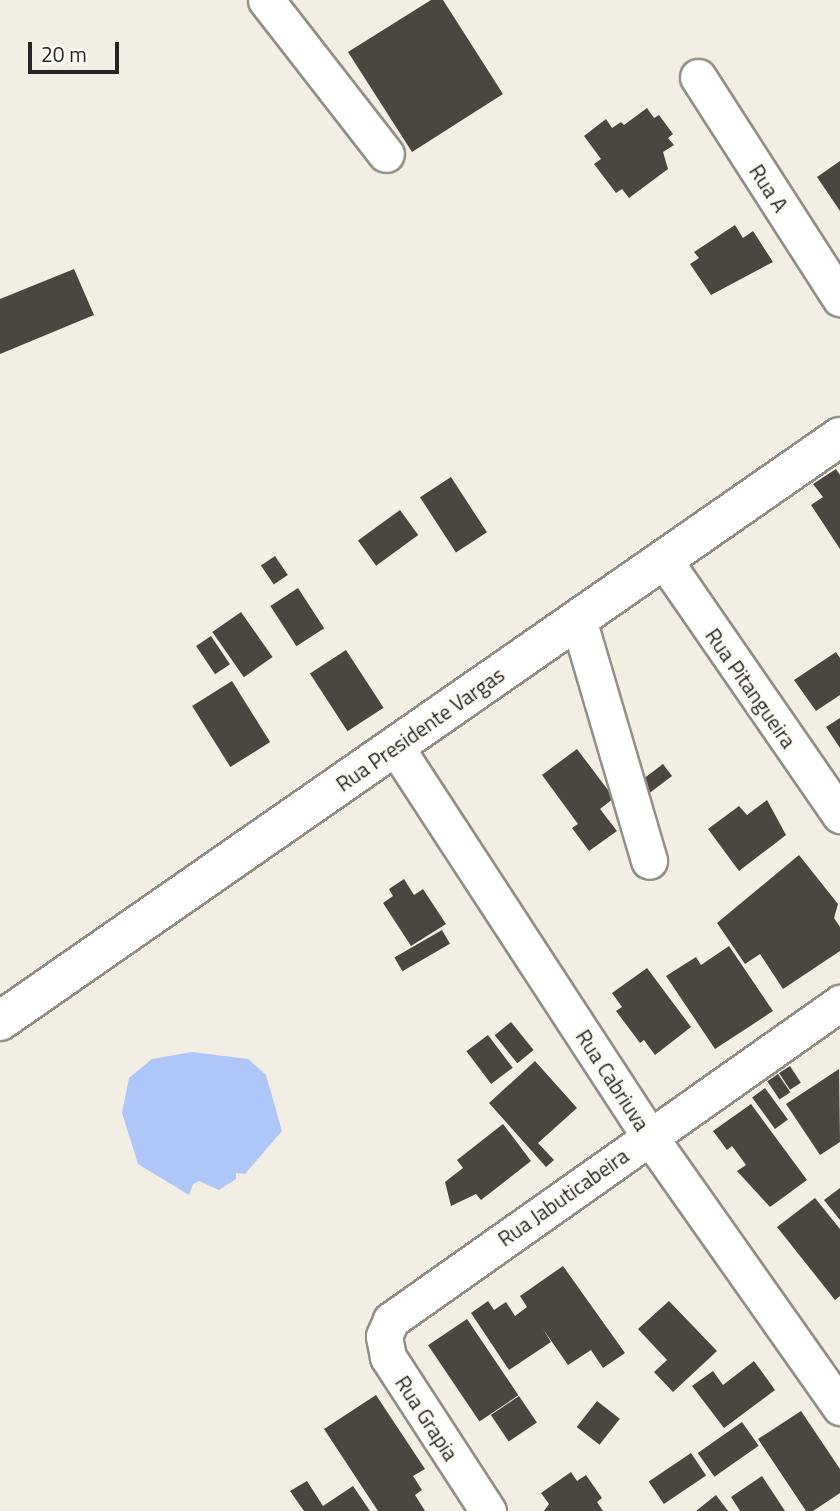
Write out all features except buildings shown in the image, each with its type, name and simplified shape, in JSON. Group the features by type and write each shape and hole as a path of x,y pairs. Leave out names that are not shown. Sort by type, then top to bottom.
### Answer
{"main road":[{"name":"Rua Presidente Vargas","path":"0,1021 840,437"}],"street":[{"path":"267,0 386,153"},
{"name":"Rua A","path":"698,77 840,298"},
{"name":"Rua Pitangueira","path":"664,560 840,815"},
{"path":"578,619 649,861"},
{"name":"Rua Cabriuva","path":"395,746 649,1136 840,1407"},
{"name":"Rua Jabuticabeira","path":"391,1320 840,1003"},
{"name":"Rua Grapia","path":"391,1320 384,1336 388,1357 488,1511"}],"water":[{"path":"192,1052 248,1059 266,1075 282,1131 245,1174 236,1173 236,1179 219,1190 199,1181 193,1184 189,1195 138,1164 122,1113 129,1078 152,1059"}]}
